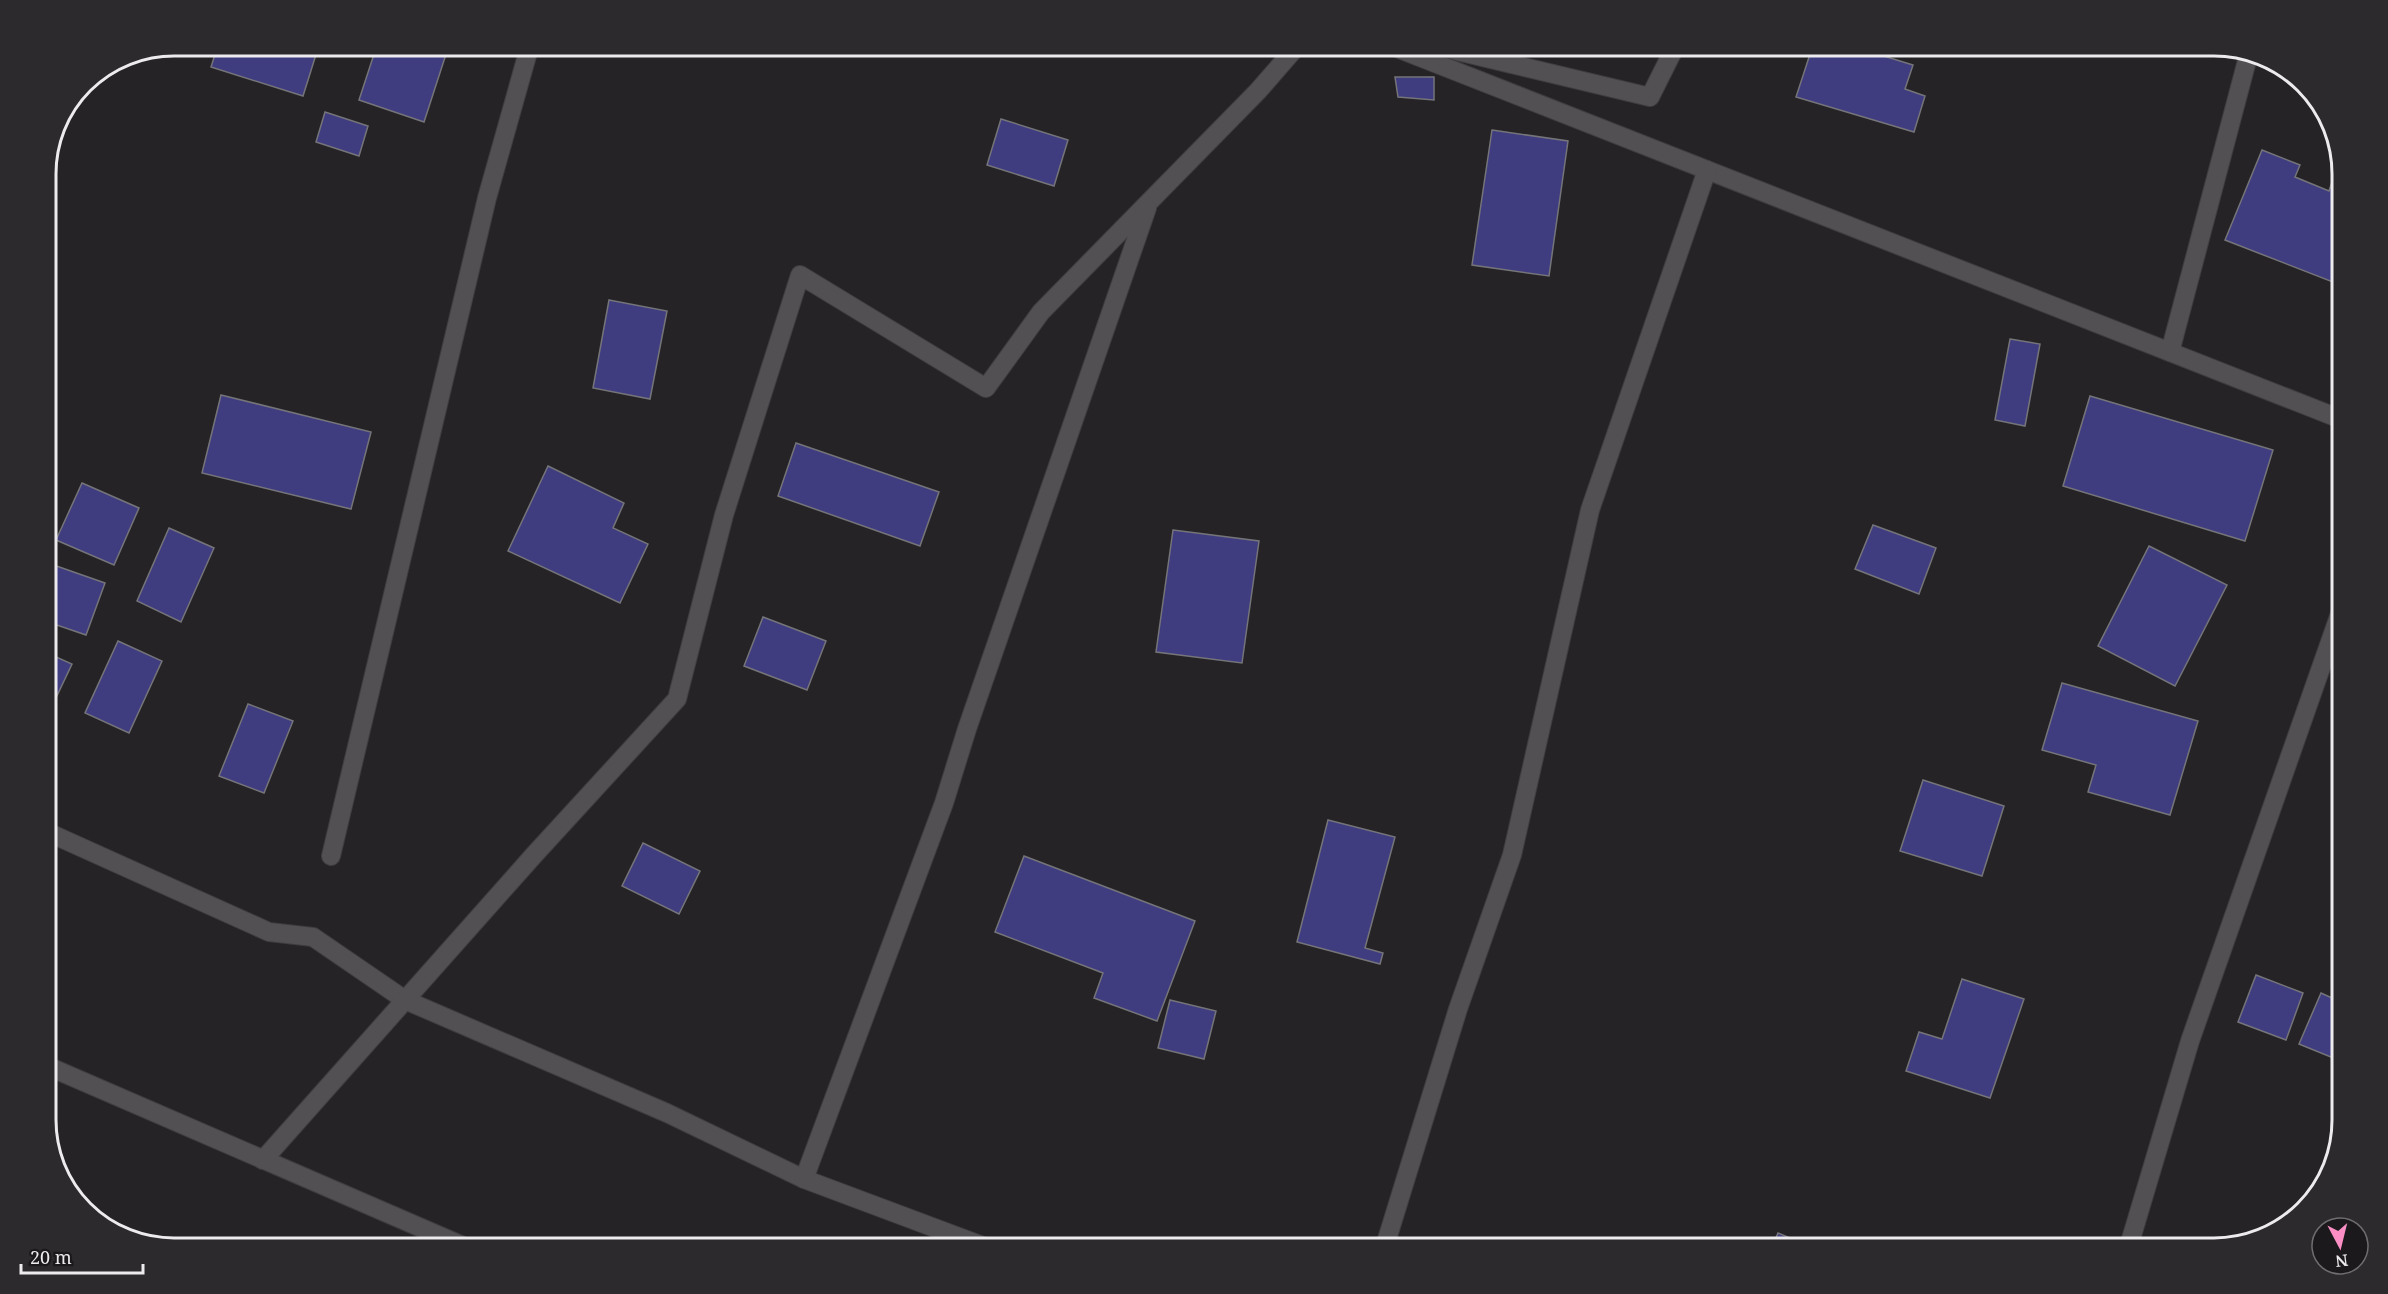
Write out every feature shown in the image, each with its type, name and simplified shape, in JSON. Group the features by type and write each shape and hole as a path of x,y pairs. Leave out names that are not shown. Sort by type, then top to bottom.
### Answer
{"street":[{"path":"331,856 487,198 527,56"},
{"path":"263,1160 405,999 677,699 724,515 800,275 986,388 1041,312 1258,91 1288,56"},
{"path":"1417,56 2332,416"},
{"path":"1477,56 1650,98 1671,56"},
{"path":"2170,352 2247,61"},
{"path":"1387,1238 1458,1009 1512,855 1590,510 1707,170"},
{"path":"804,1179 944,803 967,729 1149,202"},
{"path":"2131,1238 2190,1041 2332,636"},
{"path":"56,836 269,932 313,937 405,999 667,1113 804,1179 962,1238"},
{"path":"56,1070 444,1238"}],"building":[{"path":"214,56 316,56 303,96 211,67"},
{"path":"373,56 445,56 424,122 359,100"},
{"path":"1809,56 1884,56 1913,65 1905,89 1925,96 1914,132 1796,97"},
{"path":"1395,77 1434,77 1434,100 1398,97"},
{"path":"325,112 368,126 359,156 316,142"},
{"path":"1001,119 1068,140 1054,186 987,165"},
{"path":"1492,130 1568,141 1549,276 1472,265"},
{"path":"2262,150 2300,165 2295,177 2329,191 2332,182 2332,282 2225,240"},
{"path":"609,300 667,311 650,399 593,388"},
{"path":"2010,339 2040,344 2025,426 1995,420"},
{"path":"221,395 371,432 351,509 202,473"},
{"path":"2090,396 2273,450 2245,541 2063,486"},
{"path":"796,443 939,492 920,546 778,496"},
{"path":"548,466 624,503 613,528 648,544 620,603 508,551"},
{"path":"82,483 139,508 114,565 56,540"},
{"path":"1873,525 1936,548 1919,594 1855,569"},
{"path":"169,528 214,548 181,622 137,601"},
{"path":"1173,530 1259,541 1242,663 1156,652"},
{"path":"2149,546 2227,585 2175,686 2098,646"},
{"path":"56,566 105,583 86,635 56,625"},
{"path":"763,617 826,641 807,690 744,666"},
{"path":"118,641 162,661 129,733 85,713"},
{"path":"56,657 72,664 56,698"},
{"path":"2062,683 2198,721 2170,815 2088,792 2096,765 2042,750"},
{"path":"248,704 293,721 264,793 219,776"},
{"path":"1923,780 2004,806 1982,876 1900,851"},
{"path":"1328,820 1395,837 1365,948 1383,953 1380,964 1297,942"},
{"path":"643,843 700,871 679,914 622,886"},
{"path":"1024,856 1195,921 1157,1021 1094,998 1103,973 995,932"},
{"path":"2256,975 2303,993 2286,1040 2238,1022"},
{"path":"1962,979 2024,999 1990,1098 1906,1071 1919,1032 1942,1039"},
{"path":"2321,993 2332,998 2332,1058 2299,1044"},
{"path":"1170,1000 1216,1011 1204,1059 1158,1048"},
{"path":"1778,1233 1790,1238 1776,1238"}]}
